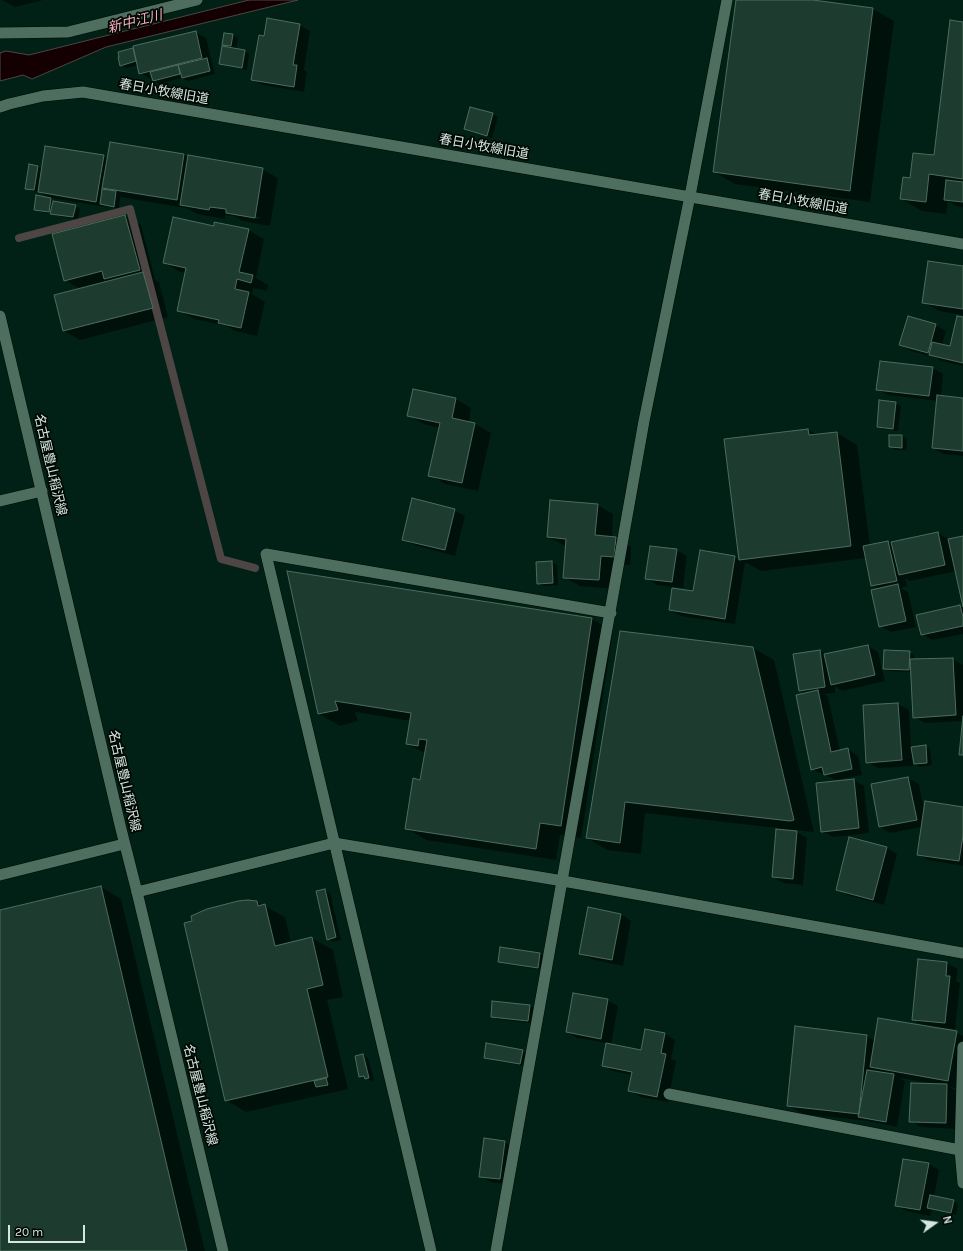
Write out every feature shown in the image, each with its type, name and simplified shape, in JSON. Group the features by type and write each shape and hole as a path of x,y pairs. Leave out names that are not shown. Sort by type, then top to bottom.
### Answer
{"street":[{"path":"0,34 68,32 197,0"},
{"path":"496,1251 611,613 644,421 690,196 727,0"},
{"name":"春日小牧線旧道","path":"0,107 43,96 83,92 963,244"},
{"name":"名古屋豊山稲沢線","path":"0,316 124,844 137,892 223,1251"},
{"path":"0,501 42,491"},
{"path":"431,1251 266,554 611,613"},
{"path":"137,892 334,843 563,881 963,953"},
{"path":"0,875 124,844"},
{"path":"963,1046 960,1150 963,1183"},
{"path":"668,1094 960,1150"}],"shaded area":[{"path":"249,0 298,0 106,47 32,79 23,75 0,81 0,53 6,51 29,55"}],"building":[{"path":"736,0 813,0 873,8 850,191 713,172"},
{"path":"267,18 300,24 293,65 297,65 294,87 251,80 259,35 264,36"},
{"path":"950,20 963,22 963,179 929,174 926,202 900,199 903,177 910,178 913,153 934,155"},
{"path":"196,31 202,58 139,74 133,46"},
{"path":"224,33 233,34 231,46 222,45"},
{"path":"222,46 245,50 242,68 219,64"},
{"path":"133,48 136,61 120,66 118,52"},
{"path":"207,58 210,71 182,78 178,65"},
{"path":"178,65 180,74 153,81 150,72"},
{"path":"470,107 493,113 487,136 464,129"},
{"path":"110,142 184,154 177,200 102,188"},
{"path":"45,146 104,155 96,202 38,192"},
{"path":"188,155 263,168 255,218 226,213 226,209 210,207 209,210 180,205"},
{"path":"29,164 38,166 34,190 25,189"},
{"path":"946,180 963,182 963,202 944,200"},
{"path":"102,189 116,191 114,207 100,204"},
{"path":"36,195 51,198 49,212 34,210"},
{"path":"53,201 76,205 73,217 50,214"},
{"path":"125,215 140,270 104,279 102,271 64,281 52,234"},
{"path":"173,217 214,226 214,222 249,229 239,272 253,275 251,283 237,279 235,289 249,292 241,328 218,323 219,320 177,311 186,268 163,263"},
{"path":"928,261 963,266 963,309 922,303"},
{"path":"143,272 153,308 63,331 54,295"},
{"path":"908,316 936,324 928,353 899,345"},
{"path":"957,316 963,317 963,363 929,355 932,342 950,346"},
{"path":"880,361 933,367 929,396 876,390"},
{"path":"413,389 456,398 452,418 475,423 462,483 428,476 440,423 407,416"},
{"path":"937,395 963,398 963,451 932,448"},
{"path":"879,400 896,402 893,429 877,427"},
{"path":"808,429 809,435 837,432 851,546 739,560 724,439"},
{"path":"889,435 902,435 902,448 889,447"},
{"path":"412,498 455,509 445,550 402,540"},
{"path":"550,500 598,504 595,535 616,537 614,557 601,556 599,580 563,578 566,539 547,537"},
{"path":"938,532 945,565 899,575 891,542"},
{"path":"963,536 963,607 948,539"},
{"path":"888,541 897,581 871,586 863,546"},
{"path":"650,546 677,549 672,582 645,579"},
{"path":"700,550 735,556 725,619 669,610 672,588 693,591"},
{"path":"552,561 553,583 537,584 536,562"},
{"path":"287,571 592,618 561,826 540,823 536,849 405,829 413,778 420,780 427,740 419,739 418,746 406,744 411,713 335,701 338,710 318,714"},
{"path":"898,584 906,621 879,627 871,590"},
{"path":"960,605 963,617 963,626 921,635 916,615"},
{"path":"620,631 753,647 794,820 790,821 625,802 620,843 586,838"},
{"path":"868,645 875,675 831,685 824,654"},
{"path":"820,650 825,687 799,691 793,654"},
{"path":"884,650 910,651 909,670 883,669"},
{"path":"953,658 956,715 913,718 910,659"},
{"path":"818,690 831,752 848,748 852,769 824,775 822,767 811,770 796,695"},
{"path":"898,703 902,760 866,763 863,705"},
{"path":"963,716 963,755 959,755"},
{"path":"926,745 927,763 914,764 911,747"},
{"path":"908,777 917,820 879,827 871,784"},
{"path":"854,779 859,828 821,832 816,783"},
{"path":"925,801 963,807 963,836 959,861 917,855"},
{"path":"776,829 797,831 793,879 772,877"},
{"path":"849,837 887,847 873,900 836,890"},
{"path":"101,886 187,1251 0,1251 0,910"},
{"path":"325,889 336,937 327,940 316,891"},
{"path":"248,900 257,901 258,906 265,904 275,946 312,937 323,985 307,989 328,1077 225,1101 184,923 192,921 191,916 207,909"},
{"path":"588,907 621,914 612,960 579,954"},
{"path":"500,947 540,953 538,968 498,962"},
{"path":"918,959 947,962 946,976 950,976 945,1023 912,1020"},
{"path":"573,993 608,999 601,1039 566,1032"},
{"path":"492,1001 530,1005 528,1021 491,1017"},
{"path":"878,1018 957,1031 948,1081 870,1067"},
{"path":"795,1026 867,1035 859,1114 787,1106"},
{"path":"645,1029 665,1033 661,1053 666,1054 657,1097 628,1091 632,1072 602,1066 606,1043 641,1050"},
{"path":"486,1043 523,1050 520,1064 484,1058"},
{"path":"363,1054 369,1078 365,1079 364,1076 359,1077 355,1056"},
{"path":"867,1070 894,1074 886,1122 858,1117"},
{"path":"326,1078 328,1085 316,1087 314,1081"},
{"path":"911,1083 947,1084 946,1123 909,1122"},
{"path":"484,1138 505,1141 500,1179 479,1177"},
{"path":"903,1159 929,1163 920,1210 895,1206"},
{"path":"930,1195 954,1200 951,1213 927,1208"}],"waterway":[{"path":"19,238 130,209 221,559 255,568"}],"water label":[{"name":"新中江川","path":"135,22"}]}
